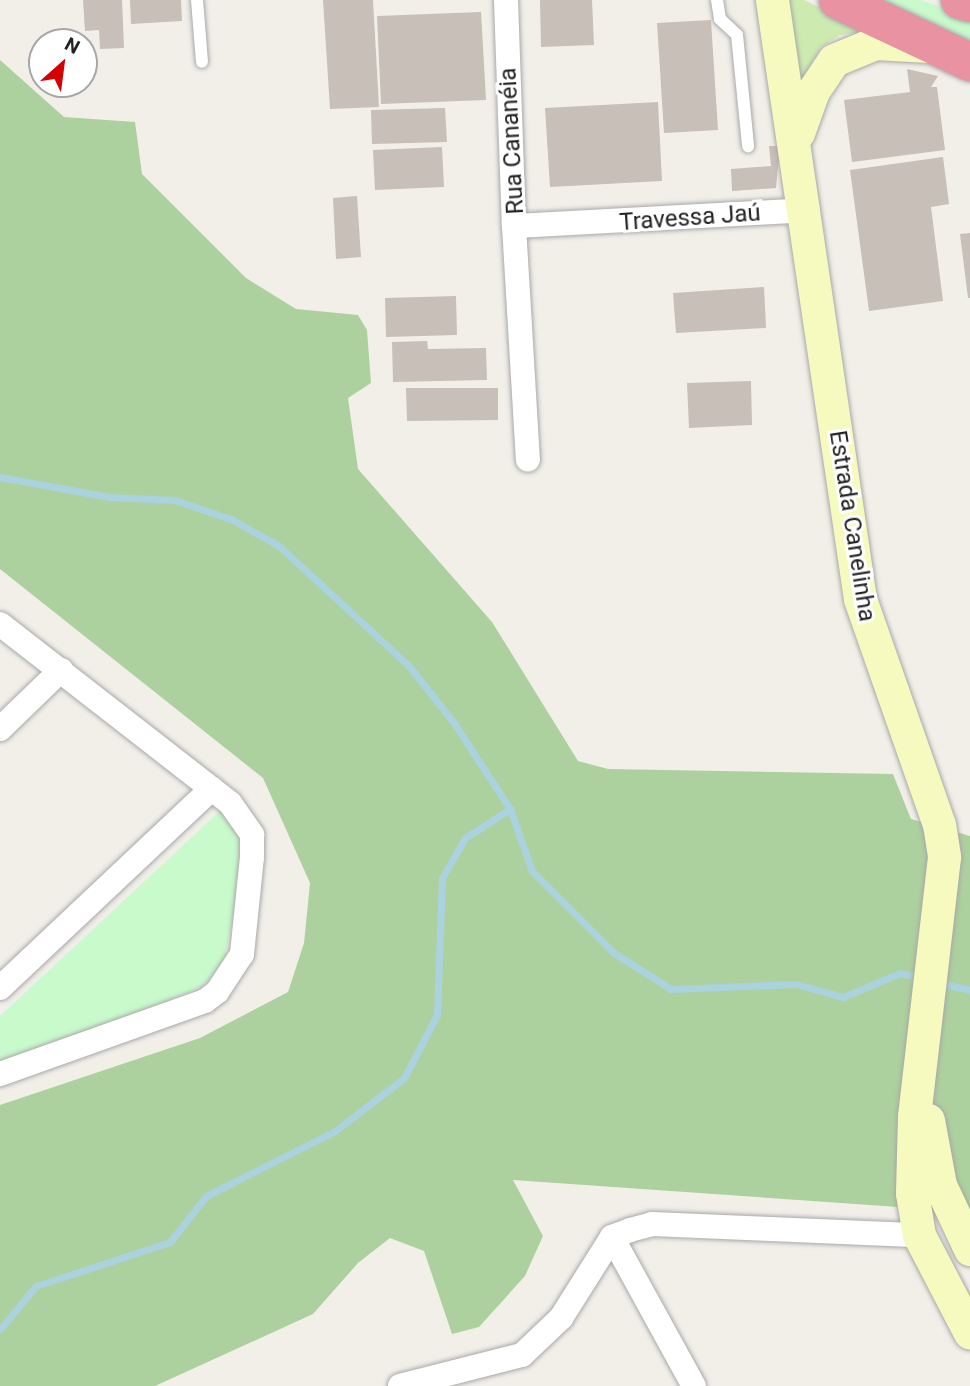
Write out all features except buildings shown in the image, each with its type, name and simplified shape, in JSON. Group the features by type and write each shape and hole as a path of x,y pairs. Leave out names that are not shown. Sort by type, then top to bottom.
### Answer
{"highway":[{"path":"838,0 954,54"},
{"path":"960,0 970,3"}],"street":[{"name":"Rua Cananéia","path":"506,0 514,226 572,226"},
{"name":"Estrada Canelinha","path":"772,0 808,211 860,599 939,824 944,857 920,1069 912,1167 919,1235 970,1333"},
{"name":"Estrada Canelinha","path":"797,139 813,91 834,60 875,43 954,54"},
{"name":"Travessa Jaú","path":"572,226 808,211"},
{"path":"514,226 528,460"},
{"path":"0,624 212,788 252,835 242,954 226,982 205,1001 0,1074"},
{"path":"0,729 61,670"},
{"path":"0,988 212,788"},
{"name":"Estrada Canelinha","path":"920,1069 940,1185 970,1249"},
{"path":"400,1386 471,1378 522,1354 561,1318 612,1237 652,1224 919,1235"},
{"path":"612,1237 694,1386"}],"lane":[{"path":"197,0 202,62"},
{"path":"718,0 720,19 737,35 748,146"}],"green space":[{"path":"783,0 804,0 869,31 840,35 821,47 796,90"},
{"path":"860,0 921,0 970,17 970,51"},
{"path":"0,60 28,85 28,98 43,98 64,117 135,122 142,174 246,278 296,309 358,315 367,330 371,383 348,398 358,469 492,622 578,761 608,769 893,774 911,819 970,836 970,1212 513,1180 543,1236 525,1276 479,1327 452,1334 424,1251 390,1238 358,1263 313,1314 155,1386 0,1386 0,1105 200,1038 288,992 304,943 310,883 263,778 0,569"},
{"path":"221,810 241,840 244,864 225,956 214,975 201,987 0,1068 0,1016"}],"waterway":[{"path":"0,477 109,497 175,500 233,520 279,546 409,666 454,723 510,809 532,871 614,953 671,989 796,984 843,997 900,973 921,978"},
{"path":"0,1329 36,1286 170,1242 206,1196 335,1131 404,1078 437,1015 442,878 465,838 510,809"},
{"path":"940,983 970,990"}]}
